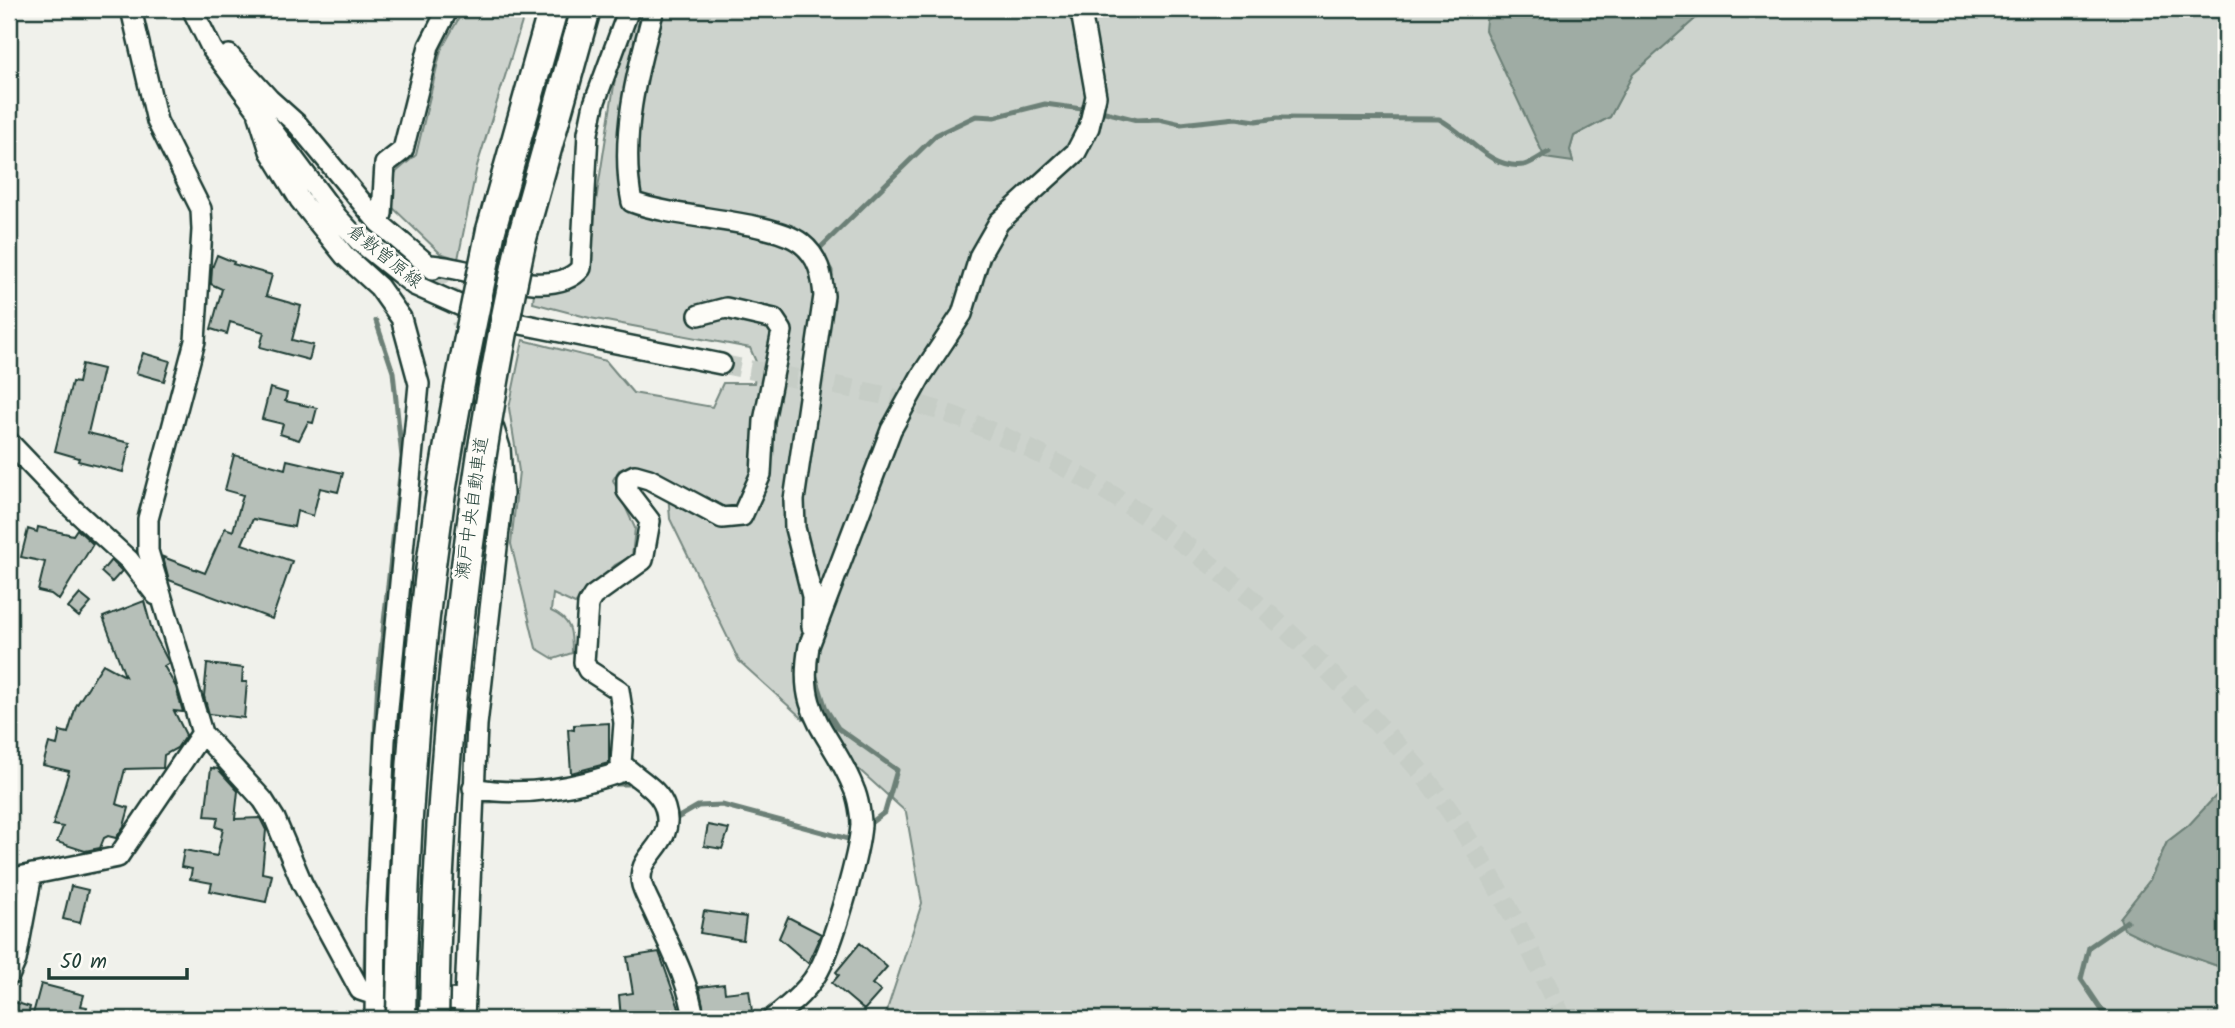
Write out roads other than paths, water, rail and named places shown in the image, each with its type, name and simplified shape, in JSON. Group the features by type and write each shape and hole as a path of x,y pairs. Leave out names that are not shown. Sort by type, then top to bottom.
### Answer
{"highway":[{"name":"瀬戸中央自動車道","path":"401,1019 408,838 424,641 439,507 461,374 491,230 553,9"},
{"name":"瀬戸中央自動車道","path":"434,1019 439,839 455,646 492,380 522,238 586,9"}],"street":[{"path":"131,9 157,121 201,209 195,341 148,519 148,551 202,733 263,800 275,819 302,883 360,990 464,1010 473,789 503,494 500,448 461,323"},
{"path":"376,219 382,214 384,172 404,150 429,47 449,9"},
{"path":"194,13 269,99 298,125 376,219 432,267 540,285 569,278 581,268 588,133 594,104 629,9"},
{"path":"654,9 634,89 626,171 632,202 655,211 782,233 801,243 814,257 822,273 824,296 794,500 795,528 812,596 813,635"},
{"path":"772,1019 800,997 822,965 854,862 861,824 854,789 814,718 808,701 805,671 813,635 891,430 921,376 962,314 980,255 999,222 1076,152 1089,127 1096,96 1082,17 1077,9"},
{"name":"倉敷曽原線","path":"194,13 212,49 259,116 337,217 359,241 414,285 486,317 721,364"},
{"path":"259,116 270,151 306,209 345,256 379,287 401,318 419,384 385,740 375,1019"},
{"path":"694,1019 690,993 641,883 649,855 666,835 669,825 664,804 653,789 621,763 624,723 619,690 588,670 584,662 588,604 593,596 643,560 650,521 627,491 627,479 635,475 649,479 722,518 733,519 742,516 761,474 764,421 782,331 774,319 726,308 699,315"},
{"path":"9,442 72,508 129,559 161,601"},
{"path":"9,879 118,857 202,733"},
{"path":"473,789 520,792 553,789 590,782 627,770"},
{"path":"9,976 16,960 32,874"}],"waterway":[{"path":"819,249 936,135 976,116 994,117 1045,104 1082,109"},
{"path":"1101,111 1137,120 1159,119 1181,124 1236,118 1256,121 1277,118 1439,119 1500,162 1524,165 1549,152"},
{"path":"825,260 831,271 831,284"},
{"path":"368,884 378,677 402,457 393,372 376,321"},
{"path":"810,549 817,577"},
{"path":"814,671 826,709 838,728 897,770 885,812 868,825"},
{"path":"613,784 634,784"},
{"path":"486,801 517,800"},
{"path":"672,821 698,806 722,805 852,840"},
{"path":"2108,1019 2081,979 2089,947 2127,921"},
{"path":"365,971 366,932"}],"tunnel":[{"path":"433,269 450,294 461,322"},
{"path":"721,364 871,393 957,417 1074,472 1182,542 1281,625 1327,670 1420,772 1447,807 1484,865 1563,1019"}]}
